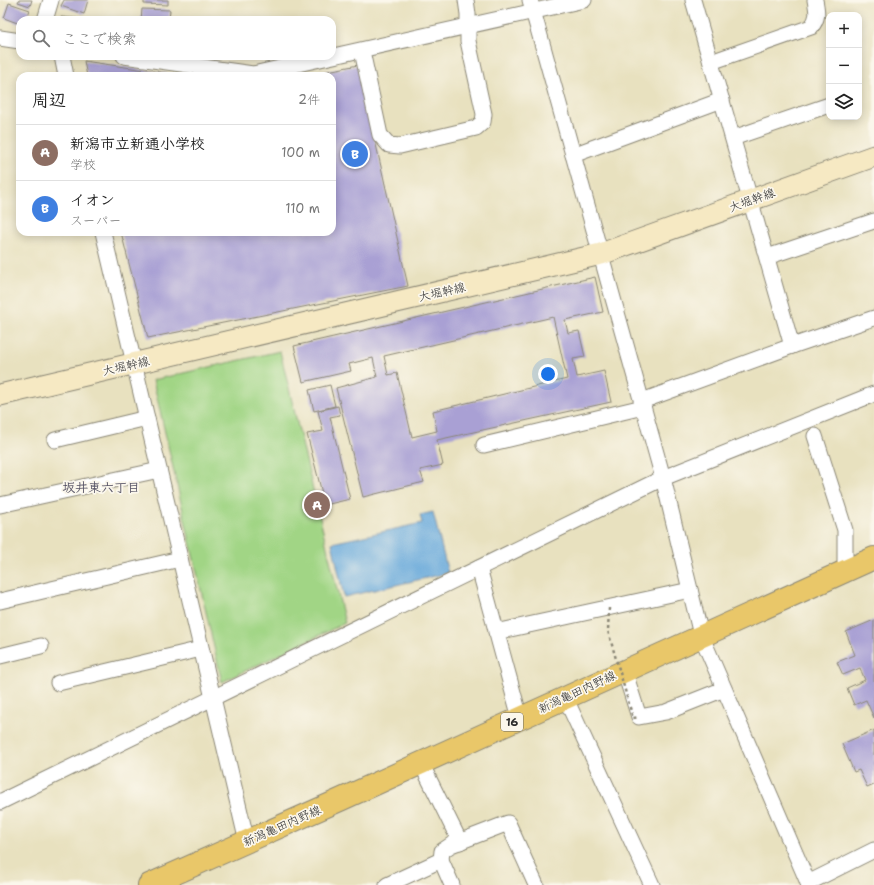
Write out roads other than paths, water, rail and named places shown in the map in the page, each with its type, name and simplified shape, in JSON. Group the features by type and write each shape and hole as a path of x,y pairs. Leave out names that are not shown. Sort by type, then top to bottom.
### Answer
{"main road":[{"name":"新潟亀田内野線","path":"149,885 874,558"}],"street":[{"path":"46,16 52,0"},
{"path":"362,51 380,135 389,145 400,146 476,128 483,122 484,114 468,41 468,14 466,0"},
{"path":"336,56 468,27 532,5 584,0"},
{"path":"693,0 792,346"},
{"path":"711,62 811,27 816,20 818,13 814,0"},
{"path":"532,5 663,478 701,635 808,884 874,850"},
{"path":"0,38 16,40"},
{"path":"63,60 65,72"},
{"path":"153,60 239,72"},
{"path":"262,72 319,60"},
{"path":"573,155 722,100"},
{"path":"733,138 826,106"},
{"name":"大堀幹線","path":"0,395 134,365 601,254 874,156"},
{"path":"767,257 874,221"},
{"path":"104,236 247,842"},
{"path":"484,445 643,404 792,346 874,318"},
{"path":"0,802 663,478 874,394"},
{"path":"54,440 147,418"},
{"path":"815,436 845,530 845,570"},
{"path":"0,505 159,470"},
{"path":"0,602 180,559"},
{"path":"479,568 520,718"},
{"path":"496,632 690,590"},
{"path":"0,656 42,646"},
{"path":"58,683 201,649"},
{"path":"624,670 639,717 666,712 724,689"},
{"path":"565,697 652,885"},
{"path":"421,763 460,842"},
{"path":"452,885 441,860 442,851 460,842 508,823 536,885"},
{"path":"387,885 441,860"}],"water":[{"path":"433,512 448,573 344,597 332,543 422,523 420,515"}],"place":[{"name":"イオン","path":"355,154"},
{"name":"新潟市立新通小学校","path":"317,505"}],"district":[{"name":"坂井東六丁目","path":"101,487"}]}
